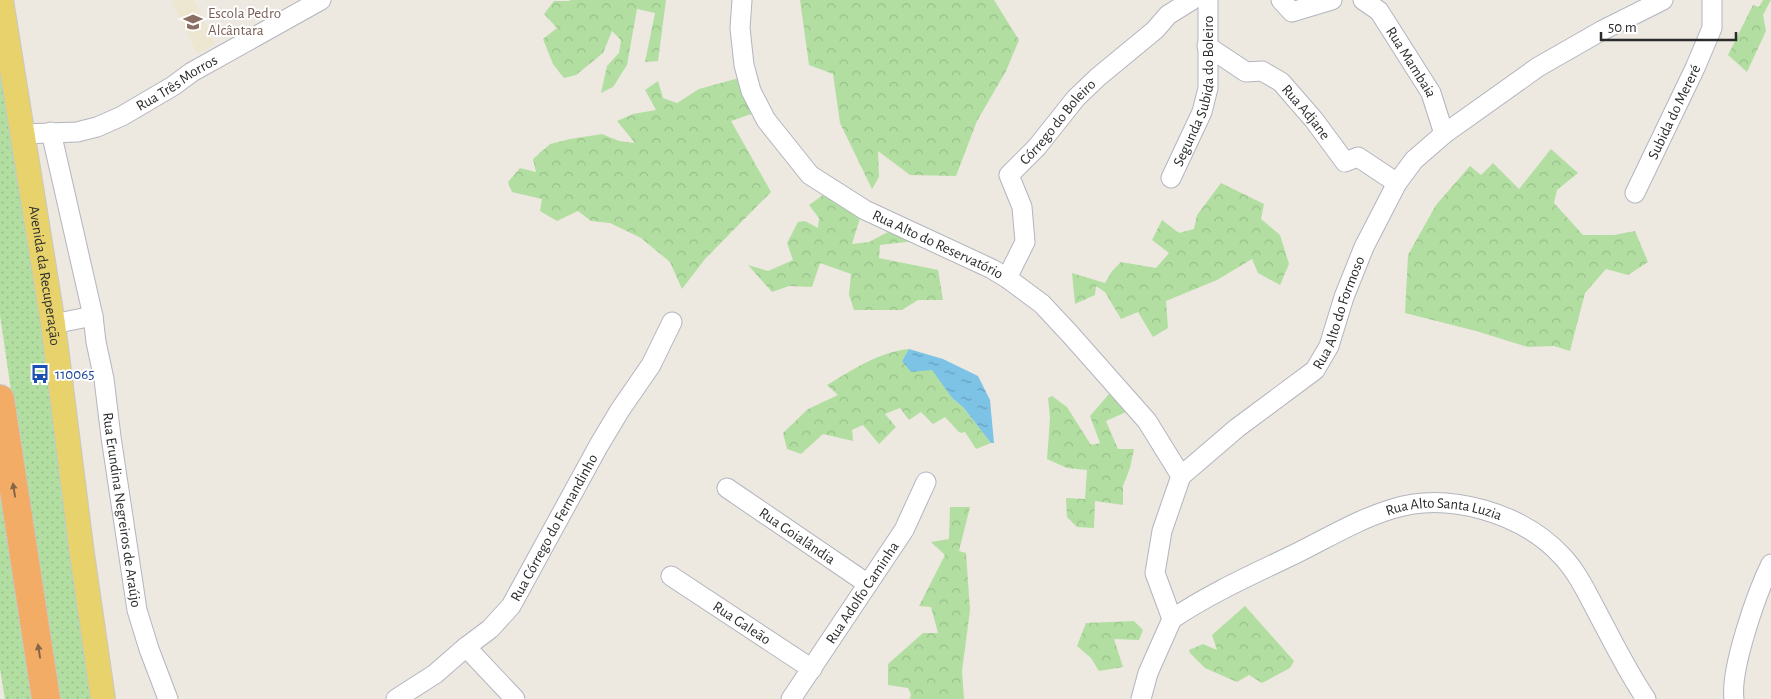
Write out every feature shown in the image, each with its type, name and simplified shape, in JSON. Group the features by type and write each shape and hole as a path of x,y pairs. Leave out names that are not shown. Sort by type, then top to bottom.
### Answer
{"highway":[{"path":"0,399 46,699"}],"main road":[{"name":"Avenida da Recuperação","path":"2,0 52,324 103,699"}],"street":[{"name":"Rua Três Morros","path":"23,134 76,132 97,128 122,116 173,86 192,72 321,0"},
{"name":"Rua Alto do Reservatório","path":"742,0 740,28 744,65 751,91 766,120 810,175 865,210 956,251 1007,278 1042,304 1148,421 1181,476"},
{"name":"Córrego do Boleiro","path":"1007,278 1025,242 1022,207 1009,175 1037,147 1076,98 1098,77 1156,30 1168,15 1192,0"},
{"name":"Segunda Subida do Boleiro","path":"1171,178 1202,112 1208,88 1208,0"},
{"path":"1281,0 1292,12 1332,0"},
{"name":"Rua Mambaia","path":"1363,0 1379,11 1431,93 1444,134"},
{"name":"Rua Alto do Formoso","path":"1181,476 1237,428 1315,370 1329,346 1344,297 1364,247 1397,183 1414,160 1486,102 1565,50 1663,0"},
{"name":"Subida do Mereré","path":"1635,193 1695,68 1712,28 1712,0"},
{"name":"Rua Adjane","path":"1207,46 1246,72 1262,71 1281,82 1314,120 1345,162 1358,158 1397,183"},
{"name":"Rua Erundina Negreiros de Araújo","path":"51,132 93,316 96,342 104,379 137,610 149,650 168,699"},
{"path":"52,324 93,316"},
{"name":"Rua Córrego do Fernandinho","path":"396,699 435,674 466,646 490,629 511,606 599,445 651,365 672,322"},
{"path":"1141,699 1148,673 1172,619 1155,573 1162,532 1181,476"},
{"name":"Rua Adolfo Caminha","path":"791,699 904,530 926,482"},
{"name":"Rua Goialândia","path":"727,488 868,584"},
{"name":"Rua Alto Santa Luzia","path":"1172,619 1193,605 1228,587 1350,526 1390,509 1429,503 1450,504 1498,514 1528,527 1561,555 1582,584 1630,674 1646,699"},
{"path":"1734,699 1736,670 1756,597 1771,564"},
{"name":"Rua Galeão","path":"671,576 812,669"},
{"path":"466,646 515,699"}],"shaded area":[{"name":"Escola Pedro Alcântara","path":"171,0 194,0 215,45 197,53"}],"green space":[{"path":"666,0 658,61 645,62 655,13 637,9 627,65 613,87 601,93 607,66 619,53 621,40 612,31 603,53 576,75 564,78 553,64 543,39 557,28 544,14 554,1"},
{"path":"800,0 994,0 1019,40 1006,71 977,121 956,176 910,175 878,151 879,177 872,189 840,123 833,74 809,65"},
{"path":"1763,0 1771,0 1763,15 1766,31 1747,72 1728,55 1753,5 1759,7"},
{"path":"0,58 56,418 95,699 56,699 0,315"},
{"path":"739,78 757,112 731,121 771,192 705,259 682,289 670,262 641,238 610,223 591,221 578,211 557,221 540,211 542,199 512,192 508,182 520,168 536,172 533,159 550,144 602,134 619,141 635,143 617,121 633,114 656,110 645,90 658,81 663,98 677,103 699,89"},
{"path":"1551,149 1578,173 1557,190 1554,203 1583,235 1614,235 1635,231 1648,262 1628,275 1606,269 1585,293 1570,351 1554,346 1528,347 1476,331 1405,313 1408,255 1436,205 1470,166 1481,175 1493,163 1519,189"},
{"path":"1221,183 1264,204 1261,219 1280,235 1289,264 1280,285 1258,273 1252,259 1217,280 1166,301 1168,328 1153,337 1138,312 1121,319 1105,292 1096,286 1095,295 1075,304 1072,273 1105,283 1112,271 1121,262 1156,268 1169,253 1152,240 1162,220 1179,233 1194,229 1197,215"},
{"path":"823,195 861,215 852,244 869,242 888,232 914,241 880,245 879,258 938,270 943,300 918,300 902,310 854,310 849,295 851,274 820,263 812,287 789,286 772,292 748,265 768,271 793,260 787,243 798,222 805,221 818,228 819,218 809,205"},
{"path":"909,349 902,361 932,369 952,398 963,407 991,443 976,449 965,432 961,433 958,431 945,417 933,424 921,412 909,420 900,408 885,414 896,427 879,444 863,425 852,430 853,441 823,434 801,454 787,449 783,433 808,409 838,395 827,385 876,358"},
{"path":"1109,394 1126,412 1106,421 1118,449 1134,449 1130,468 1123,486 1123,505 1095,501 1094,528 1077,527 1067,517 1066,498 1085,499 1087,470 1067,468 1047,459 1050,418 1048,398 1052,396 1067,407 1091,445 1100,443 1090,416"},
{"path":"0,467 36,699 5,699 0,669"},
{"path":"950,507 970,507 959,551 966,553 970,610 962,671 964,699 910,699 911,694 908,688 888,685 888,664 923,633 938,633 931,607 919,606 945,555 931,542 949,539"},
{"path":"1245,606 1294,661 1290,668 1262,683 1249,675 1237,682 1205,668 1189,650 1203,644 1217,650 1212,635"},
{"path":"1134,621 1143,630 1139,640 1114,639 1123,667 1099,671 1091,658 1077,646 1086,623"}],"water":[{"path":"909,349 943,359 978,376 990,400 994,443 991,443 963,407 952,398 932,370 911,372 902,361"}],"place":[{"name":"Escola Pedro Alcântara","path":"193,22"},
{"name":"110065","path":"40,374"}]}
